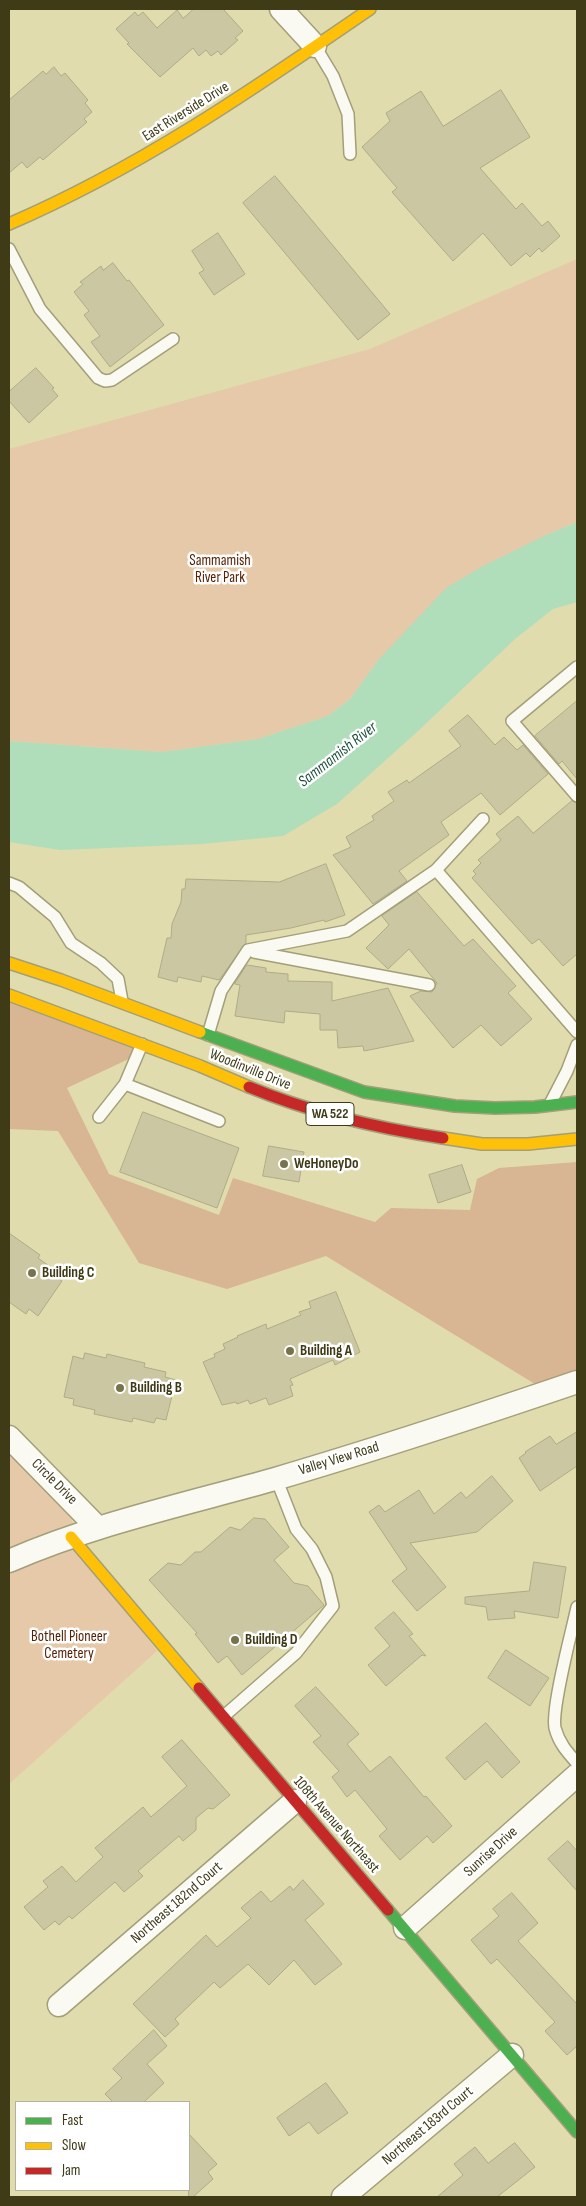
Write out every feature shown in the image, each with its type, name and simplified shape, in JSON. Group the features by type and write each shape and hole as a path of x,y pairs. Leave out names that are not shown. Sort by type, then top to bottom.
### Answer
{"main road":[{"name":"East Riverside Drive","path":"9,224 97,183 227,105 370,9"},
{"name":"Woodinville Drive","path":"9,963 364,1092 455,1106 494,1108 549,1106 577,1102"},
{"name":"Woodinville Drive","path":"9,995 142,1044 276,1098 354,1122 385,1129 482,1144 528,1144 577,1138"},
{"name":"108th Avenue Northeast","path":"71,1537 577,2132"}],"street":[{"path":"281,9 315,46"},
{"name":"Valley View Road","path":"9,1561 47,1544 420,1435 577,1382"},
{"name":"Circle Drive","path":"9,1437 98,1528"},
{"name":"Sunrise Drive","path":"405,1928 577,1775"},
{"name":"Northeast 182nd Court","path":"59,2005 296,1801"},
{"name":"Northeast 183rd Court","path":"343,2197 512,2055"}],"lane":[{"path":"315,46 333,76 348,114 350,154"},
{"path":"9,249 37,304 98,378 105,381 112,380 174,339"},
{"path":"577,667 512,721 577,796"},
{"path":"208,1035 221,991 248,950 347,931 436,870 483,819"},
{"path":"436,870 577,1032"},
{"path":"9,883 19,887 56,917 71,943 101,963 118,979 123,1003"},
{"path":"248,950 429,985"},
{"path":"99,1118 125,1084 142,1044"},
{"path":"549,1106 567,1071 577,1045"},
{"path":"125,1084 219,1121"},
{"path":"224,1716 296,1653 333,1606 326,1577 312,1549 296,1529 276,1478"},
{"path":"577,1607 557,1702 555,1726 563,1748 577,1763"}],"green space":[{"name":"Sammamish River Park","path":"577,259 577,522 546,535 379,659 350,699 328,716 258,739 162,752 9,741 9,449 370,349"},
{"name":"Bothell Pioneer Cemetery","path":"9,1437 74,1503 71,1537 157,1651 9,1784"}],"shaded area":[{"path":"9,995 152,1048 67,1088 109,1174 219,1215 233,1178 375,1222 391,1208 470,1210 477,1179 499,1168 577,1162 577,1380 548,1392 326,1256 227,1289 139,1263 58,1131 9,1129"}],"water":[{"name":"Sammamish River","path":"577,522 577,602 553,609 515,639 417,732 337,804 283,836 202,844 60,850 9,842 9,741 162,752 258,739 328,716 350,699 379,659 446,588 483,566"}],"building":[{"path":"194,9 223,9 243,31 235,38 238,40 221,55 218,51 211,56 206,50 199,56 193,48 160,77 127,44 129,43 116,29 135,12 138,16 143,12 157,28 177,10 183,18"},
{"path":"54,67 61,76 65,73 88,100 85,103 92,112 84,119 87,122 43,160 40,157 27,168 22,162 9,173 9,100 43,71 46,74"},
{"path":"501,90 530,137 480,168 516,209 522,203 542,226 548,221 560,236 542,252 539,248 530,257 526,253 511,266 483,233 453,261 392,192 397,188 362,147 390,121 386,113 421,91 443,126"},
{"path":"275,176 390,314 358,340 243,203"},
{"path":"218,233 245,274 214,295 199,273 204,270 192,251"},
{"path":"113,263 127,281 129,280 164,325 110,367 91,342 100,336 84,315 89,311 74,292 83,284 80,282 101,266 103,270"},
{"path":"36,368 54,388 52,389 58,396 29,423 9,401 9,392"},
{"path":"577,701 577,779 562,761 559,764 535,736"},
{"path":"468,715 495,745 504,737 517,750 523,745 548,774 500,815 481,793 441,822 449,835 399,871 407,881 373,904 333,855 351,847 346,837 374,820 372,816 394,801 388,792 407,780 409,783 461,746 449,731"},
{"path":"572,801 577,803 577,954 563,966 539,939 532,944 472,878 476,874 473,871 481,863 478,860 501,840 496,834 518,816 533,833"},
{"path":"326,864 345,915 325,922 324,920 291,928 246,935 246,943 219,980 202,976 201,982 178,977 177,982 158,977 167,938 171,938 172,924 181,902 182,889 185,889 186,879 279,882"},
{"path":"417,892 464,946 473,939 516,986 508,993 532,1019 501,1046 481,1025 453,1048 410,996 421,991 432,992 437,983 409,949 388,969 366,948 389,925 382,916"},
{"path":"247,965 266,968 266,972 288,974 288,981 332,982 332,1001 388,988 414,1041 364,1051 363,1046 338,1048 337,1030 320,1030 320,1014 285,1011 284,1023 235,1016 240,985 235,984"},
{"path":"143,1112 239,1148 217,1208 120,1172"},
{"name":"WeHoneyDo","path":"269,1146 304,1152 299,1182 263,1176"},
{"path":"462,1165 471,1192 438,1203 429,1175"},
{"name":"Building C","path":"9,1233 40,1255 38,1258 56,1271 53,1275 62,1281 38,1316 29,1309 26,1314 9,1302"},
{"name":"Building A","path":"336,1292 360,1352 335,1365 333,1360 290,1379 293,1385 290,1386 293,1396 269,1405 266,1398 250,1404 248,1400 237,1404 236,1402 222,1405 203,1362 215,1357 214,1354 225,1349 223,1344 237,1336 266,1324 267,1329 301,1315 299,1312 311,1308 309,1302"},
{"name":"Building B","path":"85,1353 106,1358 107,1354 145,1363 144,1367 166,1372 165,1377 176,1380 166,1420 156,1418 154,1423 133,1418 132,1422 94,1414 95,1410 73,1405 74,1399 64,1397 73,1356 83,1359"},
{"path":"577,1432 577,1466 540,1491 519,1458 550,1436 556,1444"},
{"path":"492,1476 513,1501 477,1532 410,1543 446,1587 417,1611 392,1581 407,1569 369,1512 379,1505 385,1512 419,1490 434,1514 461,1492 466,1498"},
{"path":"254,1518 265,1519 289,1547 274,1560 294,1583 308,1586 324,1605 242,1675 227,1656 218,1663 195,1634 197,1633 149,1580 168,1563 181,1565 195,1552 201,1552 230,1527 240,1530"},
{"path":"534,1562 566,1567 558,1618 514,1611 515,1618 488,1620 486,1607 465,1604 465,1597 529,1591"},
{"path":"394,1612 413,1634 409,1636 426,1656 422,1655 386,1686 368,1665 390,1646 375,1628"},
{"path":"506,1650 549,1678 530,1706 488,1678"},
{"path":"316,1687 359,1734 347,1744 370,1772 390,1756 424,1797 426,1796 452,1826 433,1843 427,1836 400,1860 379,1836 387,1829 355,1790 347,1797 332,1777 339,1771 313,1742 321,1736 295,1706"},
{"path":"486,1723 520,1762 502,1778 487,1761 465,1780 446,1758"},
{"path":"182,1740 230,1795 213,1809 208,1808 196,1818 196,1830 183,1841 179,1836 138,1871 143,1876 124,1892 115,1882 72,1919 69,1916 59,1925 55,1921 44,1930 24,1907 48,1887 43,1881 62,1866 76,1882 103,1857 95,1848 143,1807 151,1817 187,1786 162,1757"},
{"path":"568,1841 577,1851 577,1891 548,1859"},
{"path":"303,1880 324,1904 305,1920 342,1964 315,1985 294,1960 269,1985 248,1964 220,1988 214,1982 175,2019 179,2024 165,2037 133,2004 206,1935 217,1947 251,1918 241,1908 261,1891 271,1902 290,1886 293,1890"},
{"path":"512,1893 538,1923 518,1941 577,2004 577,2046 567,2055 545,2031 555,2022 497,1959 491,1964 471,1940 499,1916 493,1909"},
{"path":"154,2030 167,2046 147,2064 164,2083 145,2101 112,2101 105,2094 122,2078 113,2069"},
{"path":"326,2083 348,2113 318,2134 309,2122 289,2136 277,2118"},
{"path":"190,2135 217,2164 208,2172 213,2179 193,2197 189,2197"},
{"path":"515,2143 535,2167 497,2197 437,2197 463,2175 454,2164 475,2147 488,2163"}],"traffic: fast":[{"path":"200,1032 364,1092 455,1106 495,1108 535,1107 577,1102"},
{"path":"388,1910 577,2132"}],"traffic: slow":[{"path":"9,224 58,202 104,178 195,126 370,9"},
{"path":"9,963 61,980 200,1032"},
{"path":"9,995 200,1066 249,1087"},
{"path":"443,1138 482,1144 528,1144 577,1139"},
{"path":"71,1537 199,1688"}],"traffic: jam":[{"path":"249,1087 320,1112 393,1129 443,1138"},
{"path":"199,1688 388,1910"}],"place":[{"name":"WeHoneyDo","path":"284,1164"},
{"name":"Building C","path":"32,1273"},
{"name":"Building A","path":"290,1351"},
{"name":"Building B","path":"120,1388"},
{"name":"Building D","path":"235,1640"}]}
